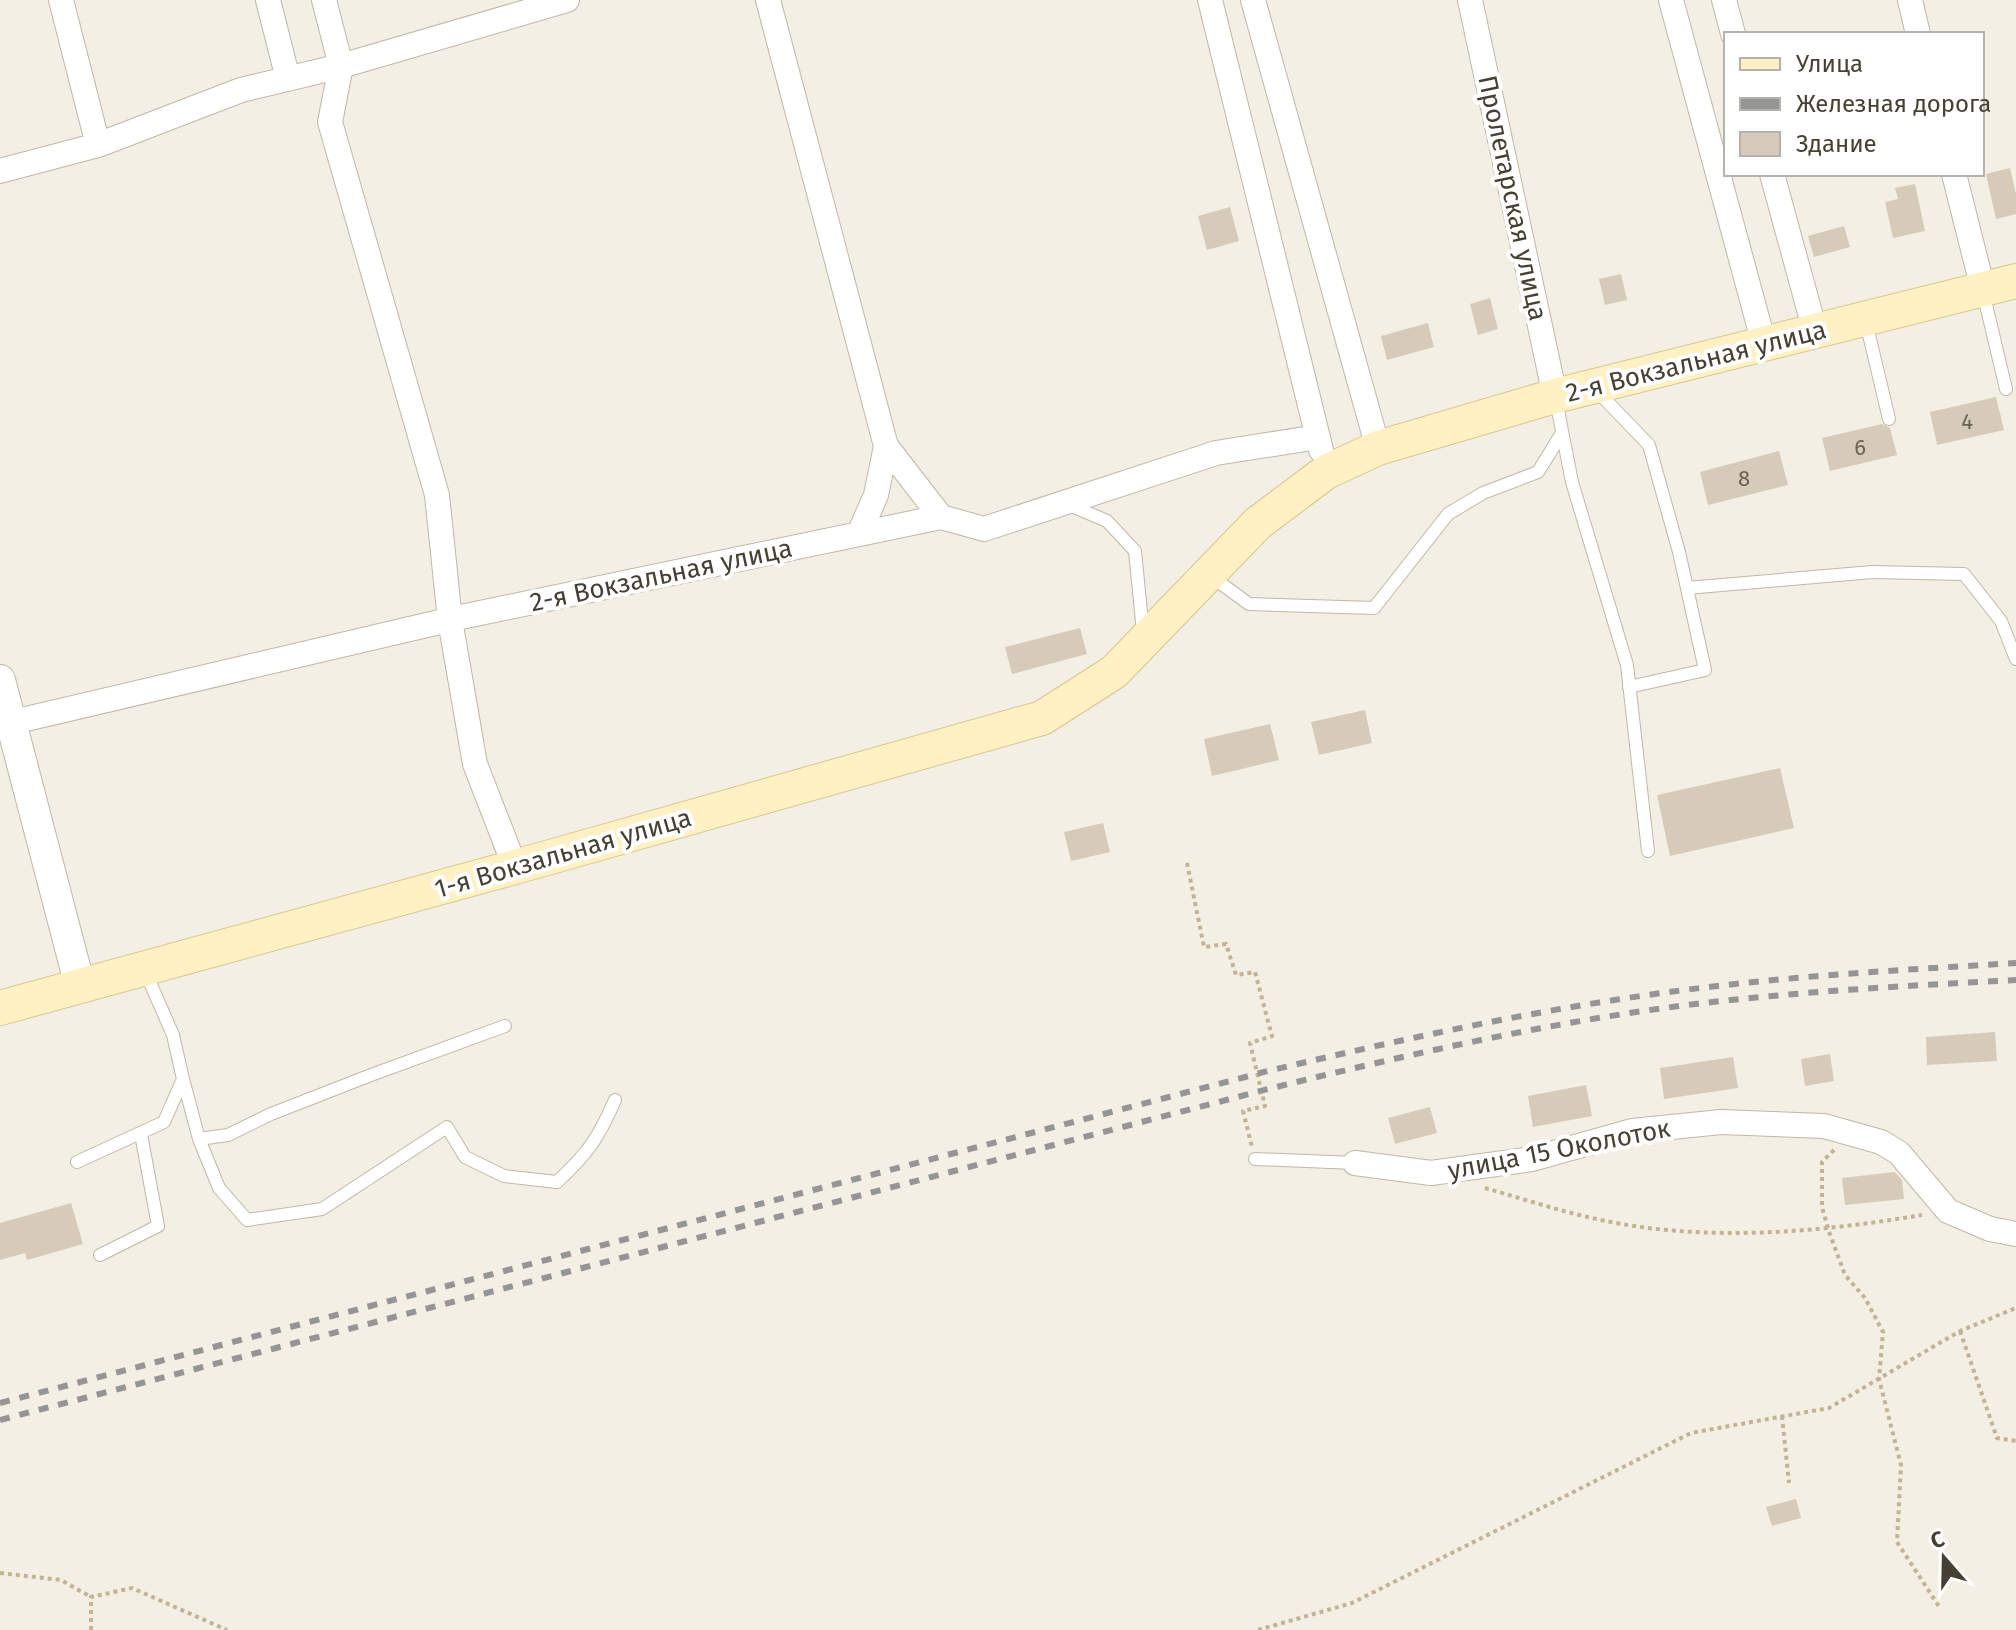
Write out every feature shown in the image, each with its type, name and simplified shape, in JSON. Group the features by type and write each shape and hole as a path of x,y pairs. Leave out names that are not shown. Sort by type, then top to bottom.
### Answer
{"main road":[{"name":"2-я Вокзальная улица","path":"1208,574 1258,523 1326,472 1378,448 1555,396 2016,281"},
{"name":"1-я Вокзальная улица","path":"0,1008 1042,718 1114,672 1208,574"}],"street":[{"path":"61,0 98,145"},
{"path":"268,0 288,79"},
{"path":"324,0 341,66 330,122 437,495 450,620 475,764 515,867"},
{"path":"0,171 98,145 241,90 341,66 567,0"},
{"path":"768,0 886,446 941,517"},
{"path":"1210,0 1326,472"},
{"path":"1253,0 1378,448"},
{"name":"Пролетарская улица","path":"1470,0 1555,396"},
{"path":"1671,0 1764,344"},
{"path":"1724,0 1732,32"},
{"path":"1910,0 1918,32"},
{"path":"1773,176 1815,331"},
{"path":"1955,176 1983,289"},
{"name":"2-я Вокзальная улица","path":"6,724 450,620 941,517 984,529 1216,453 1318,437"},
{"path":"859,534 876,495 886,446"},
{"path":"0,680 6,724 80,986"},
{"name":"улица 15 Околоток","path":"1355,1163 1431,1173 1532,1159 1632,1131 1721,1122 1824,1126 1881,1142 1899,1153 1948,1211 1990,1229 2016,1234"}],"lane":[{"path":"1983,289 2006,389"},
{"path":"1866,319 1889,419"},
{"path":"1593,387 1649,445 1705,670 1629,687"},
{"path":"1555,396 1572,482 1627,665 1648,851"},
{"path":"1208,574 1249,604 1374,608 1448,514 1483,493 1538,472 1562,433"},
{"path":"1064,503 1107,521 1135,551 1143,641"},
{"path":"1687,588 1872,572 1964,574 2001,621 2016,659"},
{"path":"144,968 173,1035 199,1139 219,1188 247,1220 322,1209 447,1127 465,1157 504,1176 557,1182 585,1156 602,1130 615,1100"},
{"path":"199,1139 228,1135 271,1114 505,1026"},
{"path":"77,1162 164,1122 183,1079"},
{"path":"100,1255 158,1226 141,1134"},
{"path":"1255,1159 1355,1163"}],"path":[{"path":"1187,863 1204,947 1226,944 1236,975 1255,972 1272,1036 1250,1043 1265,1106 1243,1111 1255,1159"},
{"path":"1858,1136 1835,1149 1822,1162 1822,1207 1845,1275 1865,1298 1883,1332 1879,1379 1901,1465 1897,1542 1940,1608"},
{"path":"1475,1186 1594,1219 1652,1228 1752,1234 1948,1211"},
{"path":"1258,1630 1352,1603 1691,1433 1829,1408 1960,1331 2016,1308"},
{"path":"1960,1331 1997,1438 2016,1441"},
{"path":"1782,1416 1789,1483"},
{"path":"0,1573 61,1580 91,1597 132,1588 227,1630"},
{"path":"91,1597 91,1630"}],"building":[{"path":"2010,168 2016,194 2016,214 1996,219 1986,174"},
{"path":"1915,184 1925,231 1893,238 1885,202 1898,199 1895,188"},
{"path":"1230,207 1239,241 1207,250 1198,216"},
{"path":"1844,226 1850,247 1814,257 1808,236"},
{"path":"1621,274 1627,300 1605,305 1599,279"},
{"path":"1490,298 1498,329 1478,335 1470,304"},
{"path":"1428,323 1434,347 1387,360 1381,336"},
{"path":"1996,397 2004,430 1937,445 1930,412"},
{"path":"1882,424 1890,428 1897,455 1830,471 1822,438"},
{"path":"1779,451 1788,485 1708,505 1700,472"},
{"path":"1080,628 1087,654 1012,674 1005,647"},
{"path":"1365,710 1372,743 1319,755 1311,722"},
{"path":"1270,724 1279,760 1212,776 1204,739"},
{"path":"1780,768 1794,828 1670,856 1657,795"},
{"path":"1103,823 1110,852 1071,861 1064,832"},
{"path":"1995,1032 1997,1061 1927,1065 1926,1037"},
{"path":"1830,1054 1834,1081 1805,1086 1801,1059"},
{"path":"1733,1057 1738,1088 1664,1099 1660,1068"},
{"path":"1586,1085 1592,1116 1533,1127 1528,1096"},
{"path":"1430,1107 1437,1133 1395,1144 1388,1118"},
{"path":"1895,1172 1902,1180 1904,1199 1845,1205 1842,1178"},
{"path":"71,1203 83,1244 27,1260 25,1253 0,1260 0,1223"},
{"path":"1796,1499 1801,1518 1772,1526 1766,1507"}],"railway":[{"path":"0,1403 1268,1071 1382,1045 1553,1010 1668,992 1798,978 2016,963"},
{"path":"0,1420 1272,1088 1443,1048 1615,1015 1731,1000 2016,980"}]}
